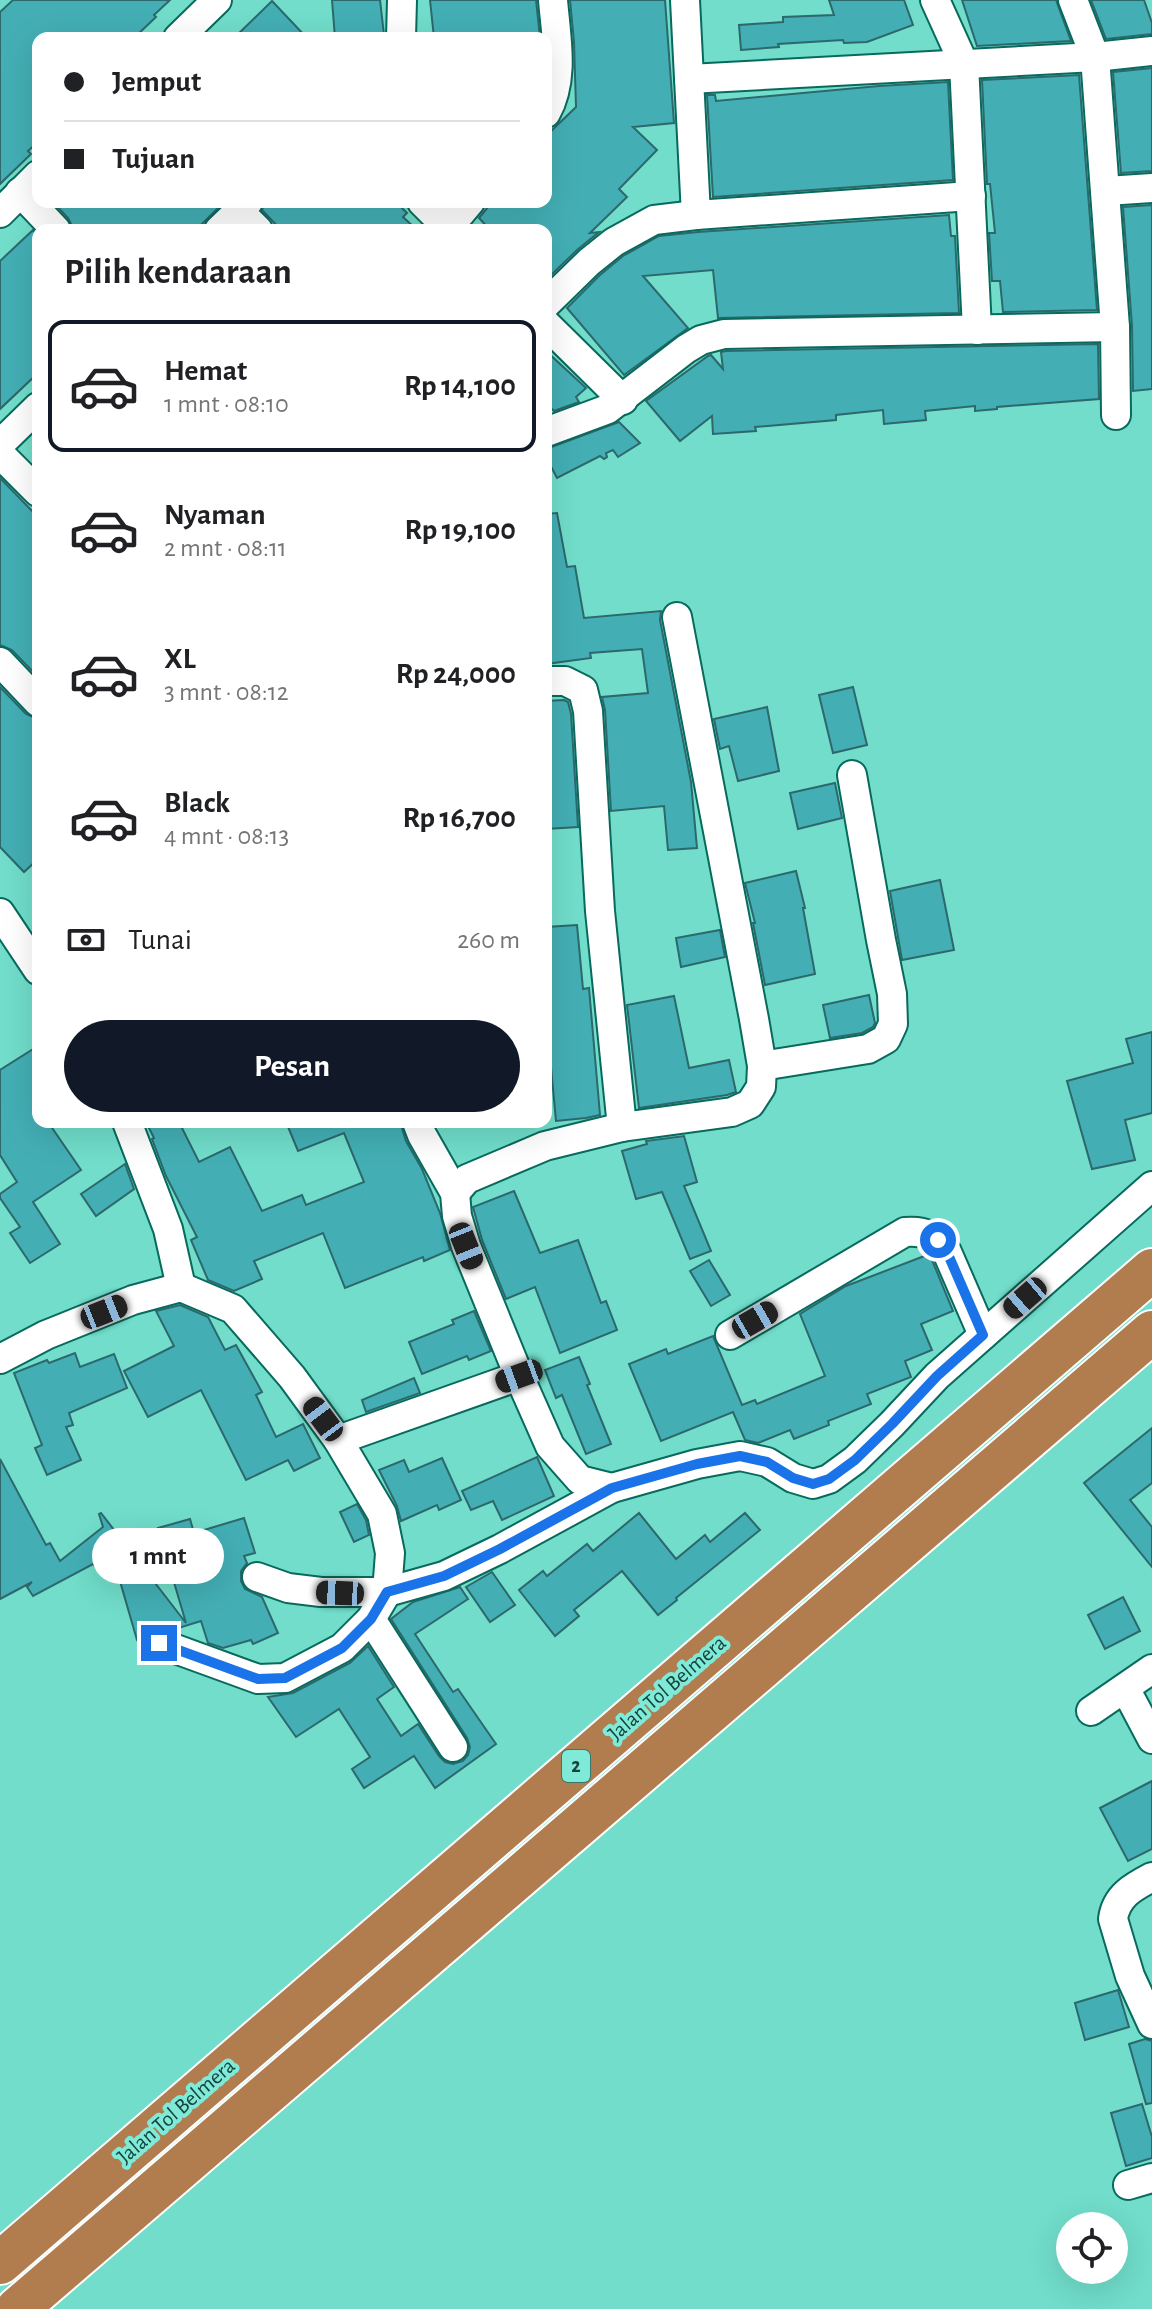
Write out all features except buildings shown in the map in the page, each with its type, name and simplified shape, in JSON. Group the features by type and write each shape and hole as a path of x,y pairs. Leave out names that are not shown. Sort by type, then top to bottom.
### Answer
{"highway":[{"name":"Jalan Tol Belmera","path":"0,2263 1152,1270"},
{"name":"Jalan Tol Belmera","path":"22,2305 1152,1332"}],"street":[{"path":"184,32 217,0"},
{"path":"401,32 402,0"},
{"path":"552,99 556,89 557,58 553,0"},
{"path":"685,0 696,215"},
{"path":"935,0 964,64 977,330"},
{"path":"1073,0 1095,57 1115,327 1116,415"},
{"path":"689,79 1095,57 1152,51"},
{"path":"1106,191 1152,188"},
{"path":"552,298 614,242 654,220 971,196"},
{"path":"12,199 47,224"},
{"path":"428,208 444,224"},
{"path":"453,224 465,208"},
{"path":"552,430 608,409 686,349 701,340 724,334 1115,327"},
{"path":"552,330 623,400"},
{"path":"0,444 32,413"},
{"path":"0,454 32,486"},
{"path":"455,1193 467,1179 545,1146 622,1127 732,1112 750,1104 761,1087 762,1066 677,617"},
{"path":"0,662 32,696"},
{"path":"552,681 565,681 583,690 588,711 600,911 622,1127"},
{"path":"762,1066 868,1049 886,1039 893,1024 892,994 852,775"},
{"path":"0,913 32,961"},
{"path":"129,1128 168,1229 181,1287"},
{"path":"419,1128 455,1193 457,1216 466,1246 550,1446 580,1480 612,1488"},
{"path":"257,1577 288,1588 310,1591 387,1592 444,1576 612,1488 697,1464 740,1456 767,1462 793,1478 813,1484 829,1479 855,1460 937,1376 1152,1186"},
{"path":"730,1335 905,1232 917,1231 938,1240 947,1252 983,1335"},
{"path":"0,1359 46,1335 133,1300 181,1287 233,1309 292,1377 338,1440 382,1514 390,1553 387,1592 371,1619 342,1648 285,1678 258,1679 159,1643"},
{"path":"338,1440 519,1376"},
{"path":"371,1619 453,1747"},
{"path":"1091,1711 1152,1669"},
{"path":"1125,1688 1152,1739"},
{"path":"1152,1877 1125,1892 1113,1919 1130,1976 1152,2024"}],"route":[{"path":"159,1643 258,1679 285,1678 342,1648 371,1619 387,1592 444,1576 612,1488 697,1464 740,1456 767,1462 793,1478 813,1484 829,1479 855,1460 937,1376 983,1335 947,1252 938,1240"}]}
